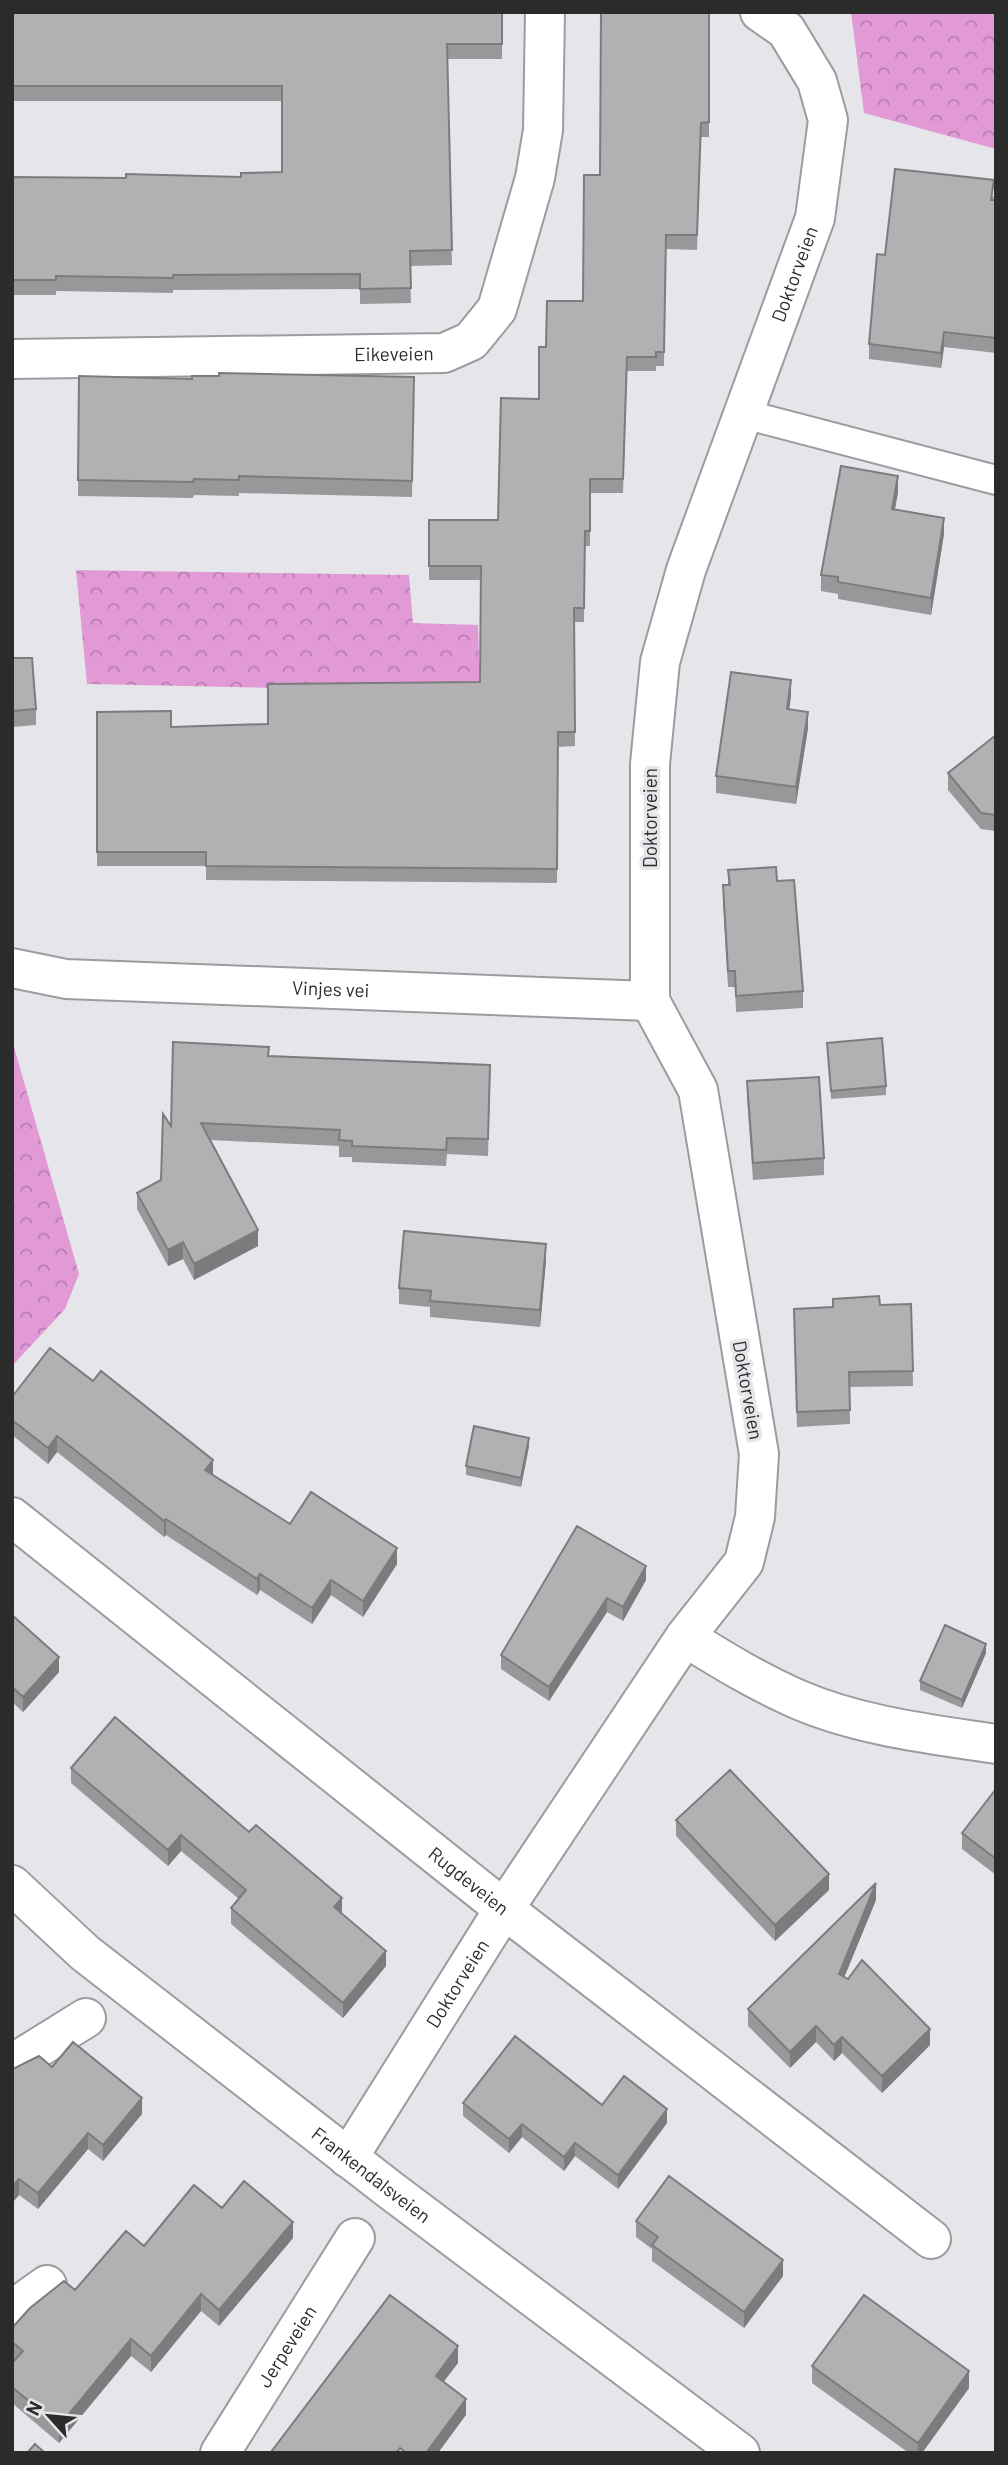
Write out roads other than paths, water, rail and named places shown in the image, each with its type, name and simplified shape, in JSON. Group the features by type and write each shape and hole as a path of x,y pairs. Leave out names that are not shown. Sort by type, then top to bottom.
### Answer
{"street":[{"name":"Eikeveien","path":"12,359 444,353 471,341 497,309 535,178 543,130 545,12"},
{"name":"Doktorveien","path":"348,2158 504,1909 685,1637 744,1562 755,1517 759,1454 698,1090 650,1001 650,764 660,662 687,570 815,218 828,120 817,81 786,30 760,12"},
{"name":"Vinjes vei","path":"12,968 66,979 650,1001"},
{"name":"Rugdeveien","path":"12,1517 504,1909 932,2239"},
{"path":"685,1637 740,1671 799,1700 848,1717 996,1744"},
{"name":"Frankendalsveien","path":"12,1885 85,1953 348,2158 740,2453"},
{"path":"12,2064 86,2018"},
{"name":"Jerpeveien","path":"220,2453 355,2238"},
{"path":"12,2310 47,2285"}],"lane":[{"path":"744,414 996,480"}]}
